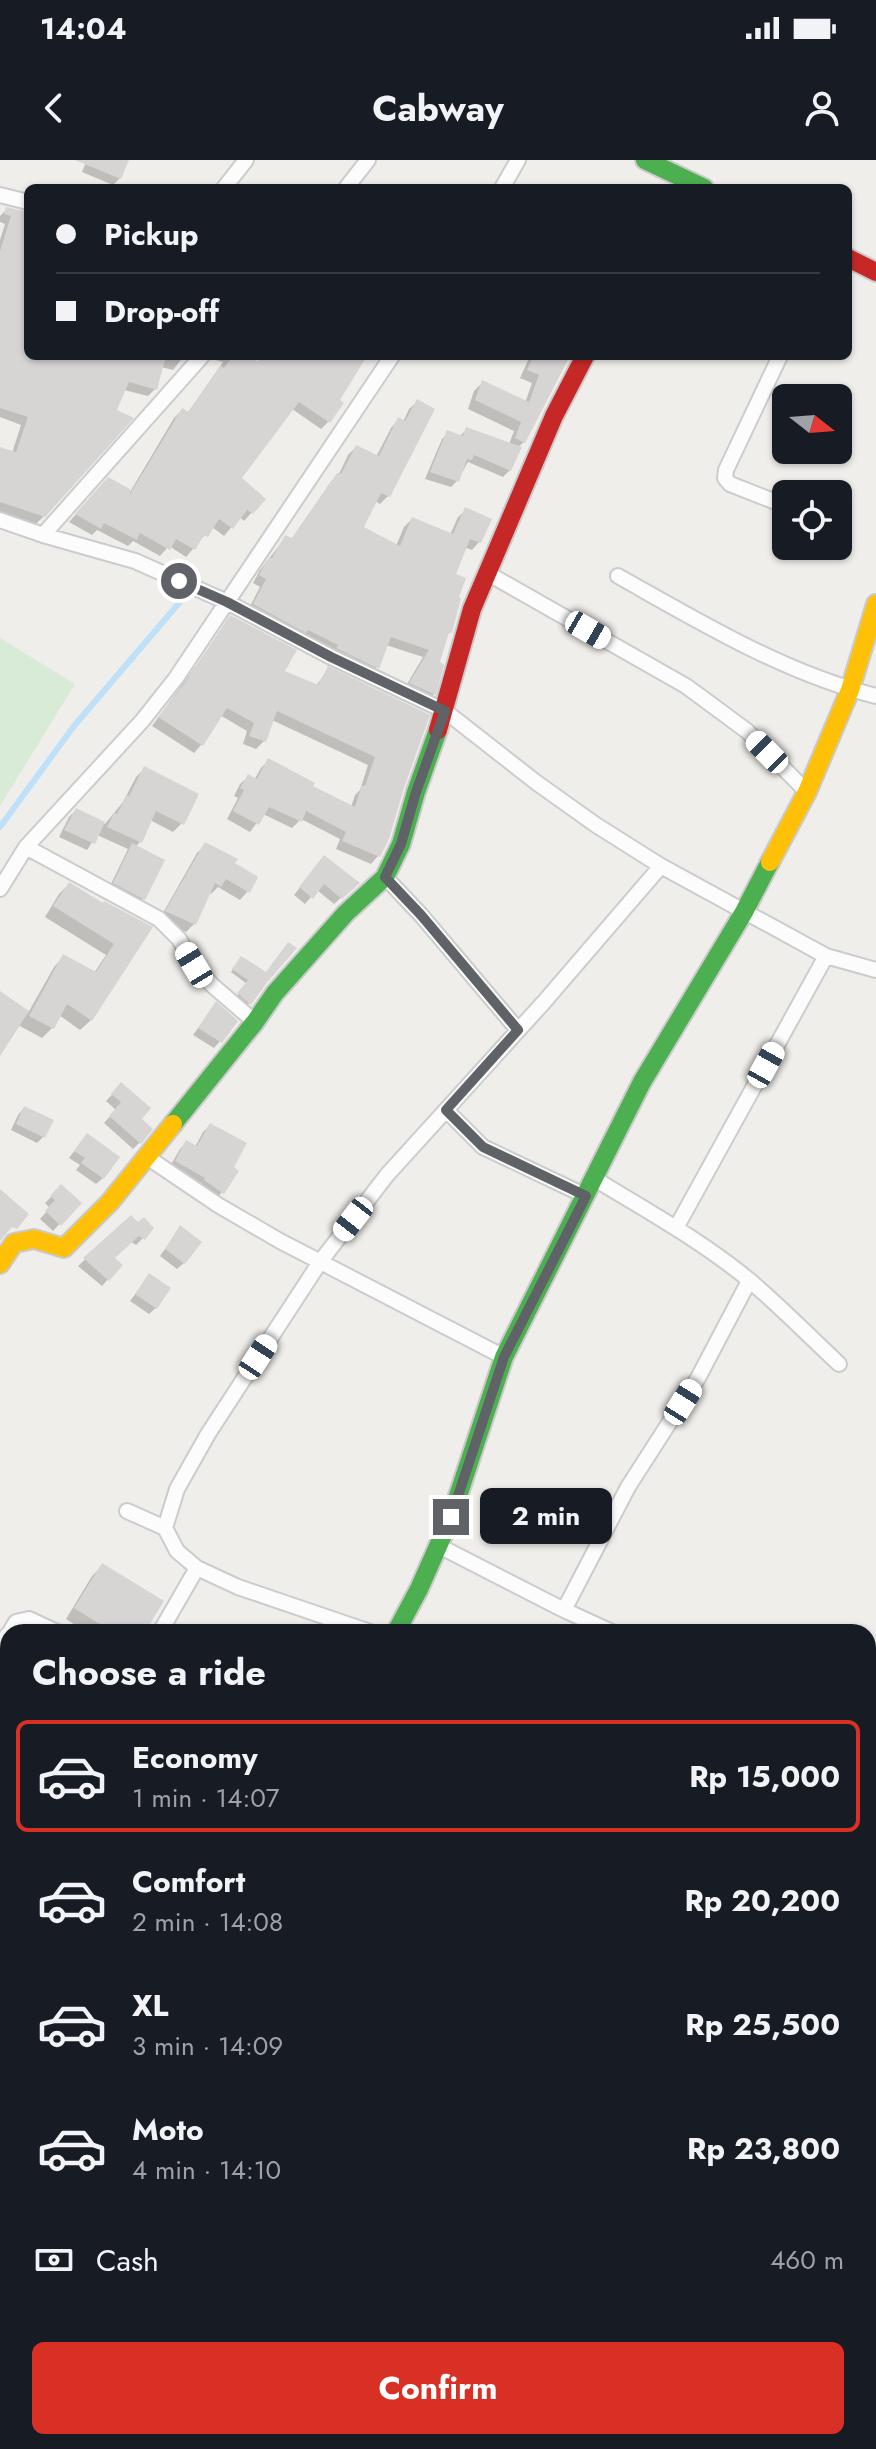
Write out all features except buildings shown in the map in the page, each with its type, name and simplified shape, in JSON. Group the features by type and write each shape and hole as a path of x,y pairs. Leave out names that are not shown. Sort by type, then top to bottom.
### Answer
{"street":[{"path":"227,184 246,160"},
{"path":"349,184 368,160"},
{"path":"504,184 518,160"},
{"path":"645,160 692,184"},
{"path":"0,195 24,201"},
{"path":"852,260 876,272"},
{"path":"43,535 198,360"},
{"path":"0,889 26,847 142,721 176,678 389,360"},
{"path":"0,1264 14,1243 34,1239 64,1248 110,1202 275,993 346,913 385,877 401,844 445,711 472,609 554,416 583,360"},
{"path":"772,500 730,484 725,478 778,360"},
{"path":"0,520 135,561 227,602 331,657 445,711 537,783 661,866 826,956 876,970"},
{"path":"487,573 686,686 747,731 807,792"},
{"path":"618,576 753,649 850,690 876,696"},
{"path":"400,1624 439,1546 504,1357 642,1082 744,912 807,792 850,690 876,604"},
{"path":"26,847 159,919 179,939 194,965 212,985 255,1022"},
{"path":"165,1528 177,1489 208,1434 320,1262 387,1175 661,866"},
{"path":"385,877 518,1030"},
{"path":"676,1228 826,956"},
{"path":"446,1110 483,1147 586,1196"},
{"path":"147,1157 218,1205 320,1262 504,1357"},
{"path":"595,1179 676,1228 749,1281 839,1364"},
{"path":"564,1610 628,1487 698,1378 749,1281"},
{"path":"127,1511 165,1528 177,1551 197,1568 238,1587 347,1624"},
{"path":"439,1546 591,1624"},
{"path":"165,1624 197,1568"},
{"path":"15,1624 29,1619 40,1624"}],"green space":[{"path":"0,638 75,684 0,806"}],"waterway":[{"path":"0,827 74,726 185,596"}],"traffic: fast":[{"path":"645,160 696,184"},
{"path":"173,1124 275,993 346,913 385,877 401,844 438,730"},
{"path":"400,1624 451,1517 504,1357 642,1082 744,912 770,862"}],"traffic: slow":[{"path":"770,862 807,792 850,690 876,604"},
{"path":"0,1264 14,1243 34,1239 64,1248 110,1202 173,1124"}],"traffic: jam":[{"path":"852,260 876,272"},
{"path":"438,730 472,609 554,416 583,360"}],"route":[{"path":"179,581 445,711 401,844 385,877 518,1030 446,1110 483,1147 586,1196 504,1357 451,1517"}]}
